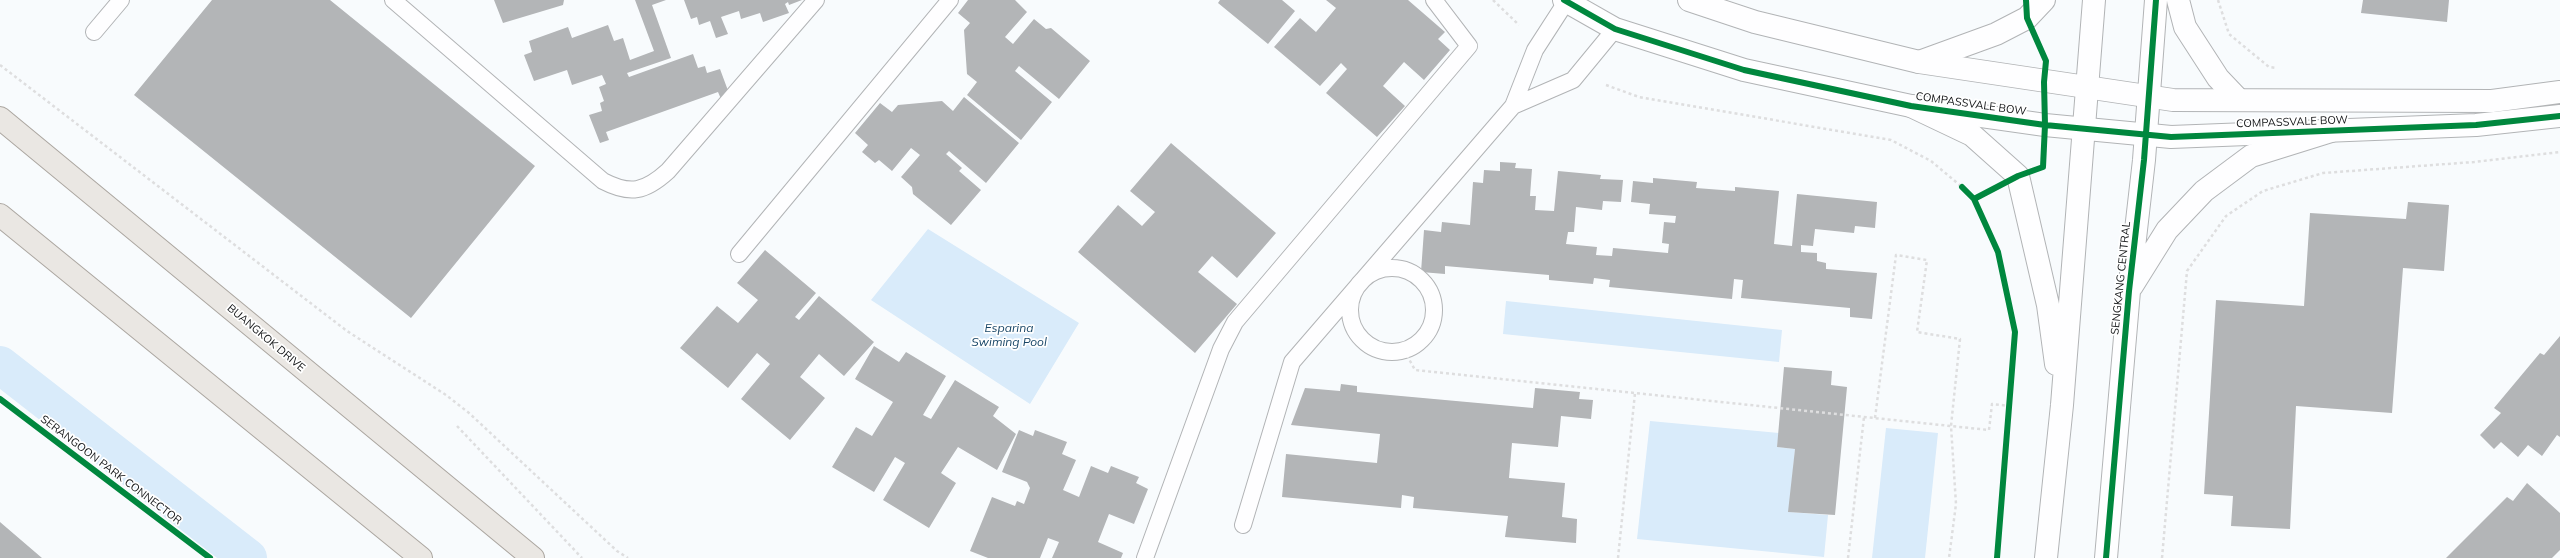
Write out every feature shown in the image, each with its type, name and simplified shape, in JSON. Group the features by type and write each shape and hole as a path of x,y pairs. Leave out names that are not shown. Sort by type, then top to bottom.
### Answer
{"main road":[{"name":"BUANGKOK DRIVE","path":"0,118 533,558"},
{"path":"0,215 421,558"}],"street":[{"name":"COMPASSVALE BOW","path":"1689,0 1755,22 1919,62 2173,100 2238,99 2309,102 2492,102 2560,92"},
{"path":"1919,62 1996,34 2027,18 2044,0"},
{"path":"2046,558 2062,405 2094,0"},
{"name":"SENGKANG CENTRAL","path":"2106,558 2156,0"},
{"path":"2178,0 2185,27 2218,78 2238,99"},
{"name":"COMPASSVALE BOW","path":"1565,1 1615,29 1744,70 1911,106 2083,129 2171,137 2476,125 2560,116"},
{"path":"1911,106 1972,136 2018,176 2048,305 2062,405"},
{"path":"2129,291 2167,230 2204,191 2251,156 2331,131"}],"lane":[{"path":"94,32 121,0"},
{"path":"392,0 603,181 620,190 636,190 655,183 668,171 816,0"},
{"path":"739,254 950,0"},
{"path":"1145,558 1221,350 1235,322 1469,46 1434,0"},
{"path":"1243,525 1292,362 1512,106 1538,44 1565,1"},
{"path":"1512,106 1573,80 1615,29"},
{"path":"1385,269 1399,269 1413,274 1424,282 1431,294 1435,308 1433,322 1427,334 1416,344 1404,350 1391,352 1377,349 1366,342 1356,332 1352,320 1350,306 1354,293 1361,282 1372,274 1385,269"}],"path":[{"path":"1493,0 1538,44"},
{"path":"2218,0 2229,34 2269,67 2284,68"},
{"path":"0,65 347,331 446,395 469,413 617,551 628,558"},
{"path":"1579,74 1639,97 1891,140 1931,161 1964,189"},
{"path":"2162,558 2187,271 2226,216 2263,191 2323,173 2474,162 2560,152"},
{"path":"1875,418 1896,255 1927,260 1917,332 1960,338 1951,426 1956,504 1949,558"},
{"path":"1404,350 1415,370 1989,430 1992,404 2010,406"},
{"path":"1618,558 1635,393"},
{"path":"2009,414 2010,399"},
{"path":"1848,558 1864,417"},
{"path":"457,426 582,558"}],"water":[{"name":"Esparina Swiming Pool","path":"928,229 1079,323 1030,404 871,300"},
{"path":"1506,301 1782,330 1779,362 1503,334"},
{"path":"1650,421 1779,433 1777,447 1795,449 1789,512 1828,515 1824,557 1637,539"},
{"path":"1886,428 1938,433 1925,558 1872,558"}],"building":[{"path":"212,0 330,0 535,166 411,318 134,95"},
{"path":"494,0 564,0 563,5 503,23"},
{"path":"635,0 666,0 652,5 671,58 627,73 629,77 693,54 698,68 705,66 707,73 720,69 730,96 721,99 718,92 606,132 609,140 600,143 589,115 602,111 600,103 604,101 599,87 606,84 602,75 572,85 567,70 534,81 524,55 532,52 529,41 568,27 572,38 608,25 614,41 623,38 630,60 654,51"},
{"path":"684,0 802,0 789,5 788,2 785,4 789,13 763,22 760,13 741,19 739,11 721,17 728,34 716,38 710,21 699,25 697,17 691,19"},
{"path":"968,0 1015,0 1027,12 1005,37 1013,44 1034,19 1046,29 1051,28 1090,61 1059,99 1019,66 1015,71 1052,102 1021,140 967,95 977,82 967,74 964,30 970,23 958,13"},
{"path":"1220,0 1282,0 1295,11 1268,44 1218,3"},
{"path":"1326,0 1408,0 1445,32 1438,39 1450,50 1424,80 1404,62 1383,86 1405,106 1377,137 1326,93 1347,69 1341,63 1320,86 1274,47 1300,18 1316,32 1336,8"},
{"path":"2363,0 2449,0 2447,22 2361,13"},
{"path":"964,97 1019,143 986,183 949,151 946,154 962,168 959,171 981,190 951,225 913,194 912,187 901,177 920,155 911,148 892,171 879,160 875,163 862,152 868,145 855,133 880,103 892,112 898,105 942,101 953,111"},
{"path":"1171,143 1276,233 1237,278 1212,256 1198,272 1237,304 1195,353 1078,252 1118,205 1142,226 1155,212 1130,191"},
{"path":"1500,162 1516,163 1515,168 1532,169 1530,196 1536,196 1535,210 1554,211 1558,171 1601,175 1600,179 1623,180 1621,202 1603,201 1602,210 1576,207 1574,232 1568,232 1566,244 1597,247 1596,255 1612,256 1613,248 1668,253 1669,244 1662,243 1664,222 1675,223 1676,216 1649,214 1650,204 1631,202 1633,181 1653,183 1653,178 1697,182 1696,188 1735,191 1735,187 1779,191 1774,244 1792,246 1797,194 1877,202 1875,228 1855,226 1854,233 1815,229 1813,246 1801,245 1801,252 1817,253 1817,261 1826,263 1826,269 1877,273 1872,319 1850,317 1850,308 1741,298 1743,280 1734,279 1732,299 1609,287 1610,280 1594,278 1593,284 1549,280 1549,275 1445,266 1445,274 1421,272 1424,230 1441,232 1442,222 1470,225 1473,182 1483,183 1484,170 1500,171"},
{"path":"2408,202 2449,205 2444,271 2403,268 2392,413 2296,406 2290,529 2231,526 2233,496 2204,494 2216,300 2304,306 2310,213 2406,219"},
{"path":"765,250 816,293 795,317 799,320 819,296 874,342 844,376 819,354 800,377 825,398 790,440 741,399 770,364 757,353 728,388 680,348 717,306 738,323 758,300 737,283"},
{"path":"2560,336 2560,437 2557,435 2542,456 2528,445 2518,457 2501,442 2494,449 2480,435 2501,413 2494,408 2540,353 2544,355"},
{"path":"874,346 899,362 906,352 946,376 923,415 931,419 955,380 999,407 993,416 1016,434 997,470 958,447 941,473 956,483 929,528 883,500 905,463 895,457 874,492 832,467 856,427 872,436 893,402 855,379"},
{"path":"1784,367 1832,371 1831,385 1847,387 1835,515 1788,512 1795,449 1777,447"},
{"path":"1341,384 1357,386 1357,392 1533,408 1535,388 1580,392 1579,399 1593,400 1591,419 1561,416 1558,447 1512,443 1509,478 1565,483 1562,517 1577,519 1576,543 1505,537 1508,516 1413,508 1414,497 1402,495 1401,508 1282,497 1286,454 1377,463 1380,434 1291,425 1305,388 1340,391"},
{"path":"1019,430 1033,436 1035,430 1067,442 1062,454 1076,460 1063,490 1079,497 1091,466 1108,473 1111,466 1139,477 1136,483 1148,489 1134,524 1109,514 1098,542 1123,553 1121,558 1052,558 1059,542 1048,538 1040,558 988,558 970,551 992,497 1015,506 1017,501 1024,504 1030,488 1027,482 1002,472"},
{"path":"2527,483 2560,513 2560,550 2552,558 2446,558 2507,497 2513,501"},
{"path":"0,522 42,558 0,558"}],"waterway":[{"path":"0,365 248,558"}],"cycle path":[{"path":"1564,0 1615,29 1744,70 1911,106 2045,125 2171,137 2476,125 2560,116"},
{"path":"1974,199 2018,176 2043,167 2045,125 2044,82 2046,61 2027,18 2026,0"},
{"path":"2106,558 2129,291 2144,160 2156,0"},
{"path":"1962,187 1974,199 1998,252 2015,332 1997,558"},
{"name":"SERANGOON PARK CONNECTOR","path":"0,399 210,558"}]}
